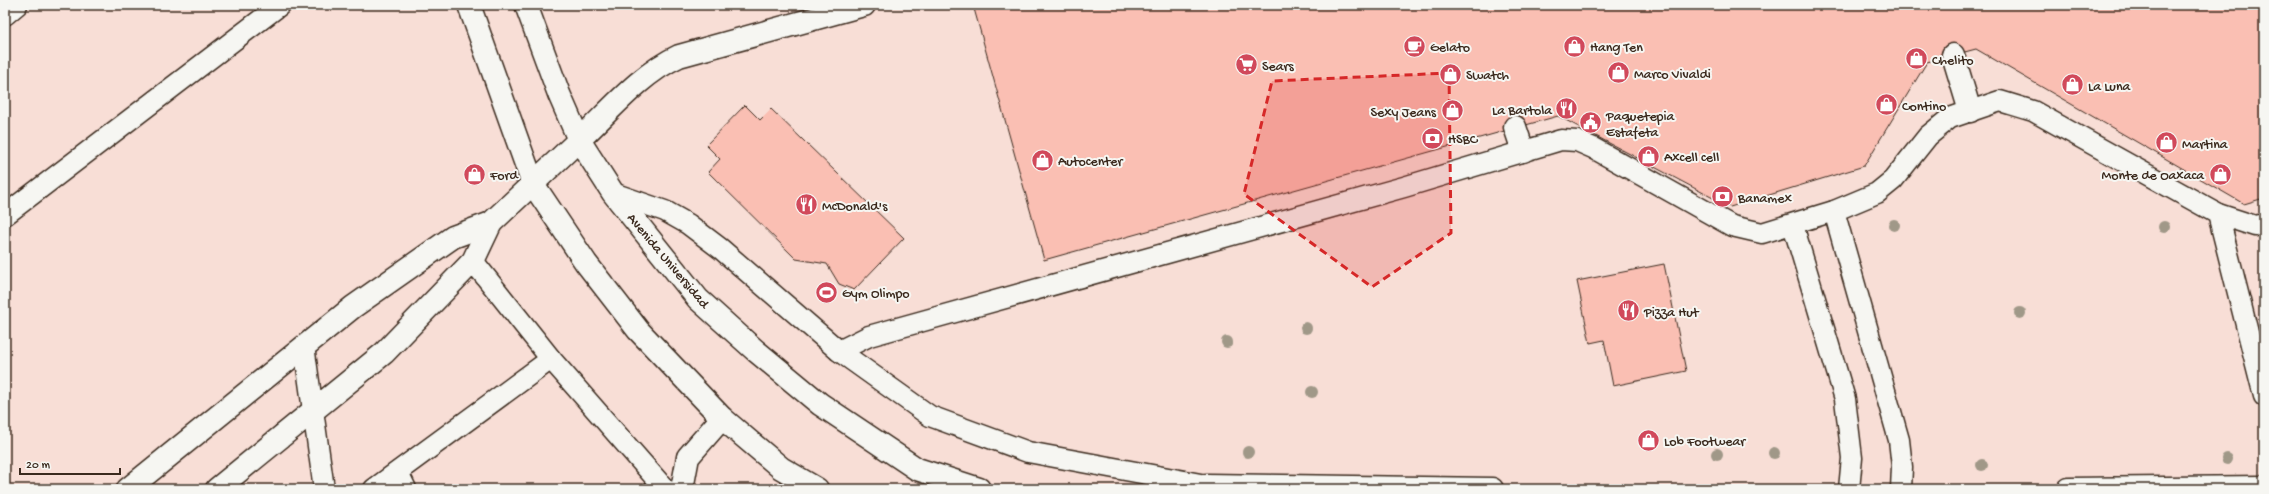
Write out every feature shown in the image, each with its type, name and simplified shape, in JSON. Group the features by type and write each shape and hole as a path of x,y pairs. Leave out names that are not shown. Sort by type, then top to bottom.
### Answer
{"main road":[{"path":"469,5 533,184 586,263 638,330 722,418 780,468 817,489"},
{"name":"Avenida Universidad","path":"526,5 559,94 579,140 613,193 698,299 756,351 820,404 918,469 978,489"},
{"path":"217,489 384,353 473,261 491,223 649,74 666,62 679,56 864,5"},
{"path":"1953,55 1970,112"},
{"path":"1515,127 1523,151"},
{"path":"128,489 352,307 453,237 491,223"},
{"path":"682,489 688,456 722,418"},
{"path":"1203,487 1492,489"},
{"path":"2069,489 2264,487"}],"lane":[{"path":"5,15 17,5"},
{"path":"5,215 280,5"},
{"path":"840,351 869,336 1396,189 1561,140 1577,141 1593,148 1732,226 1762,233 1793,225 1834,211 1876,194 1893,180 1928,136 1950,118 2000,101 2020,106 2218,214 2256,226 2264,224"},
{"path":"613,193 665,211 688,224 721,248 840,351 930,416 1028,452 1203,487"},
{"path":"1834,211 1899,440 1902,467 1901,489"},
{"path":"2218,214 2264,396"},
{"path":"1793,225 1845,399 1852,458 1849,489"},
{"path":"473,261 551,359 665,489"},
{"path":"304,346 324,489"},
{"path":"374,489 402,481 551,359"}],"highlighted area":[{"path":"1449,73 1451,233 1372,287 1244,194 1272,81"}],"shaded area":[{"path":"5,5 2264,5 2264,489 5,489"}],"building":[{"path":"973,5 2264,5 2264,198 2244,204 1976,49 1927,62 1864,166 1730,207 1558,116 1044,260"},
{"name":"McDonald's","path":"745,105 760,120 771,109 904,238 854,290 839,284 827,264 796,259 708,172 720,159 706,145"},
{"name":"Pizza Hut","path":"1664,264 1686,371 1613,386 1604,340 1590,343 1577,281"}],"place":[{"name":"Gelato","path":"1414,46"},
{"name":"Hang Ten","path":"1575,46"},
{"name":"Chelito","path":"1916,59"},
{"name":"Sears","path":"1246,65"},
{"name":"Marco Vivaldi","path":"1618,73"},
{"name":"Swatch","path":"1451,74"},
{"name":"La Luna","path":"2072,85"},
{"name":"Contino","path":"1886,105"},
{"name":"La Bartola","path":"1567,109"},
{"name":"Sexy Jeans","path":"1452,111"},
{"name":"Paquetepia Estafeta","path":"1590,123"},
{"name":"HSBC","path":"1432,138"},
{"name":"Martina","path":"2167,143"},
{"name":"Axcell cell","path":"1649,156"},
{"name":"Autocenter","path":"1042,160"},
{"name":"Ford","path":"474,174"},
{"name":"Monte de Oaxaca","path":"2220,174"},
{"name":"Banamex","path":"1722,197"},
{"name":"McDonald's","path":"806,205"},
{"name":"Gym Olimpo","path":"826,292"},
{"name":"Pizza Hut","path":"1629,311"},
{"name":"Lob Footwear","path":"1649,440"}]}
